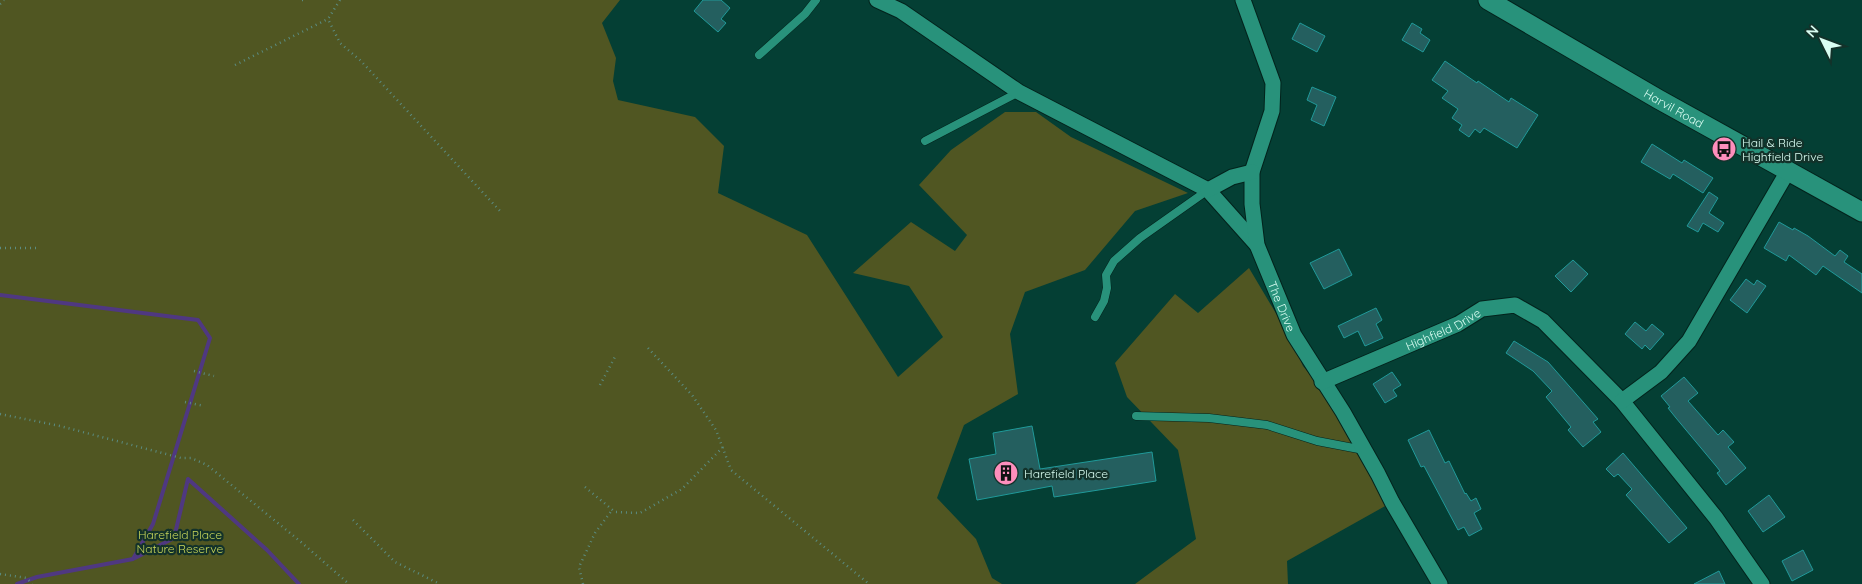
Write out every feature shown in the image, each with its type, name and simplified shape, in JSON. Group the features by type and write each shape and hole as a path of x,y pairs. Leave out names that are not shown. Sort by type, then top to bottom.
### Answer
{"street":[{"path":"877,0 901,10 1019,92 1208,190 1257,245"},
{"name":"The Drive","path":"1243,0 1273,83 1272,111 1252,172 1252,204 1257,245 1294,335 1364,450 1440,584"},
{"name":"Harvil Road","path":"1488,0 1658,99 1862,212"},
{"path":"1622,401 1660,372 1689,341 1788,171"},
{"path":"1208,190 1232,177 1252,172"},
{"name":"Highfield Drive","path":"1322,382 1458,324 1482,309 1515,305 1543,321 1622,401 1716,518 1762,584"}],"lane":[{"path":"760,55 805,14 816,0"},
{"path":"926,141 1019,92"},
{"path":"1095,317 1104,302 1107,288 1106,275 1114,261 1140,238 1208,190"},
{"path":"1136,416 1209,418 1267,425 1317,441 1364,450"}],"path":[{"path":"0,4 4,0"},
{"path":"235,65 328,18 340,0"},
{"path":"328,18 340,43 361,61 500,211"},
{"path":"0,248 37,248"},
{"path":"648,348 692,396 716,430 731,470 869,584"},
{"path":"600,385 616,354"},
{"path":"194,370 214,376"},
{"path":"185,402 204,406"},
{"path":"0,414 60,426 181,458 191,458 207,465 349,584"},
{"path":"585,486 615,512 640,513 682,489 723,447"},
{"path":"583,584 579,568 595,533 612,510"},
{"path":"353,520 395,562 440,584"},
{"path":"0,574 27,578 32,584"}],"green space":[{"name":"Harefield Place Nature Reserve","path":"0,0 620,0 602,23 616,58 613,81 618,100 695,117 724,146 718,193 807,235 898,377 943,337 909,286 853,273 911,222 955,251 967,235 919,185 951,150 1005,112 1036,112 1071,137 1188,193 1135,211 1085,270 1025,292 1010,334 1018,394 964,425 937,498 976,539 992,578 1002,584 0,584"},
{"path":"1249,268 1290,337 1303,366 1319,386 1387,505 1287,561 1288,584 1135,584 1196,539 1178,450 1127,397 1115,363 1175,294 1198,313"}],"building":[{"path":"703,0 721,0 730,8 721,19 726,23 718,32 694,11"},
{"path":"1300,23 1325,36 1317,52 1292,39"},
{"path":"1412,23 1422,29 1420,33 1430,40 1423,52 1402,40"},
{"path":"1445,61 1509,102 1511,98 1538,115 1517,148 1484,128 1480,133 1475,129 1469,137 1459,130 1462,125 1452,118 1458,109 1442,98 1448,91 1432,80"},
{"path":"1312,87 1336,97 1324,126 1311,120 1317,105 1307,100"},
{"path":"1652,144 1682,163 1684,160 1713,178 1703,193 1673,174 1670,179 1641,162"},
{"path":"1709,192 1718,198 1709,213 1724,223 1718,232 1703,223 1698,232 1687,226"},
{"path":"1779,222 1808,236 1835,256 1840,250 1848,256 1844,262 1862,274 1862,293 1823,266 1816,275 1789,255 1786,261 1764,248"},
{"path":"1339,249 1352,275 1324,289 1310,263"},
{"path":"1573,260 1588,274 1571,292 1555,276"},
{"path":"1746,279 1754,285 1757,280 1766,286 1747,313 1730,300"},
{"path":"1376,308 1382,320 1376,324 1383,338 1365,346 1358,331 1344,338 1338,326"},
{"path":"1635,322 1646,331 1652,324 1664,334 1650,350 1645,345 1642,349 1625,334"},
{"path":"1514,341 1548,362 1598,419 1593,422 1601,432 1583,447 1568,430 1571,427 1546,397 1552,391 1533,371 1506,353"},
{"path":"1392,372 1401,385 1393,390 1397,396 1385,403 1373,384"},
{"path":"1684,377 1698,393 1688,401 1718,435 1723,430 1734,442 1728,447 1746,468 1726,485 1717,473 1720,471 1668,408 1670,407 1661,396"},
{"path":"1032,426 1040,469 1152,452 1156,481 1054,497 1052,486 977,500 969,459 996,454 993,433"},
{"path":"1429,430 1445,463 1449,461 1465,494 1471,501 1476,498 1481,509 1474,513 1482,529 1469,536 1464,527 1458,530 1424,466 1421,467 1408,440"},
{"path":"1623,453 1687,528 1669,543 1626,495 1632,489 1618,474 1614,477 1606,469"},
{"path":"1769,495 1785,517 1763,532 1748,511"},
{"path":"1803,550 1813,570 1792,581 1782,561"},
{"path":"1719,571 1725,584 1694,584"}],"waterway":[{"path":"0,295 198,320 210,338 153,524 133,559 37,577 17,584"},
{"path":"135,558 174,538 188,479 267,550 299,584"}],"place":[{"name":"Hail & Ride Highfield Drive","path":"1724,149"},
{"name":"Harefield Place","path":"1006,473"}]}
